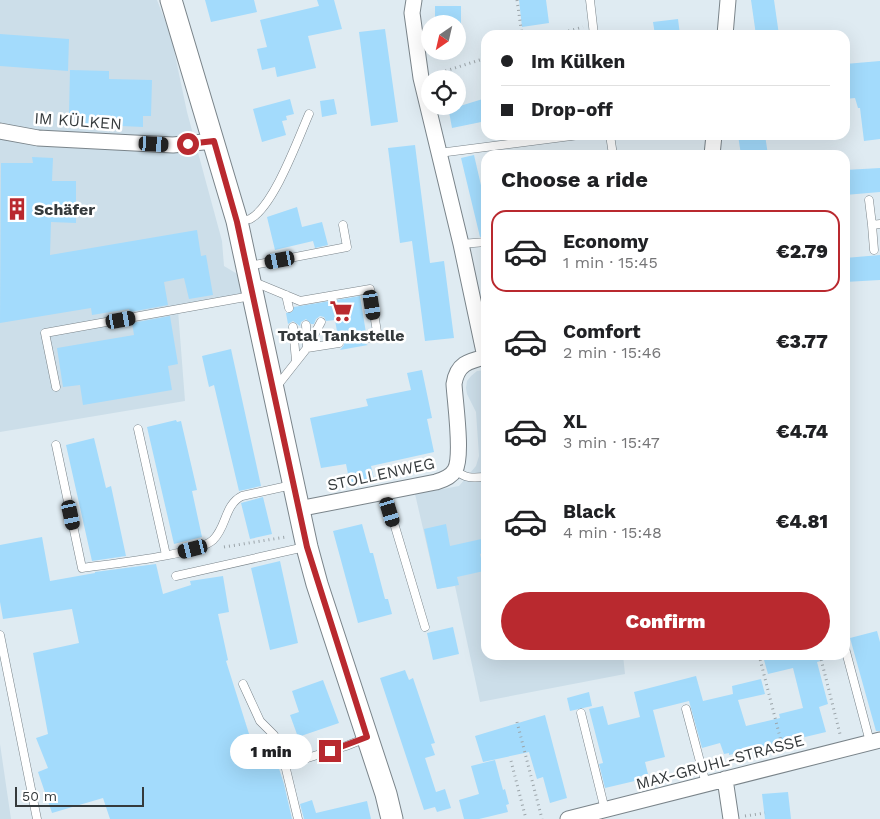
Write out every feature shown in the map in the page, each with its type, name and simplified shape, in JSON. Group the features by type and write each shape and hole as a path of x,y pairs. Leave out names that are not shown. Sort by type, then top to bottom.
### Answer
{"main road":[{"path":"171,0 237,222 305,540 386,794 392,819"}],"street":[{"path":"414,0 412,13 421,78"},
{"path":"725,30 728,0"},
{"path":"430,115 481,334"},
{"name":"IM KÜLKEN","path":"0,131 38,138 173,145 214,141"},
{"name":"STOLLENWEG","path":"298,509 385,493 447,478 456,470 459,452 454,384 456,376 461,367 469,361 481,358"},
{"name":"MAX-GRUHL-STRASSE","path":"568,819 598,814 724,779 875,741"},
{"path":"724,779 731,819"}],"lane":[{"path":"590,0 594,30"},
{"path":"237,222 250,219 268,201 291,156 309,114"},
{"path":"439,153 540,140"},
{"path":"869,200 876,225 874,250"},
{"path":"56,387 46,333 250,281 347,247 343,225"},
{"path":"461,244 481,242"},
{"path":"250,281 301,303 370,289 378,338 367,338"},
{"path":"286,295 289,308"},
{"path":"273,392 307,348 321,322"},
{"path":"306,325 307,348"},
{"path":"292,327 296,362"},
{"path":"307,348 339,343"},
{"path":"138,429 166,555"},
{"path":"56,445 82,568 166,555 206,546 219,534 231,505 236,499 292,485"},
{"path":"456,470 467,478 481,477"},
{"path":"385,493 425,627"},
{"path":"176,576 305,540"},
{"path":"0,635 36,816"},
{"path":"850,660 875,741"},
{"path":"243,684 260,721 274,735 284,764 298,819"},
{"path":"686,709 706,784"},
{"path":"581,713 598,814"},
{"path":"284,764 346,746 367,737"}],"path":[{"path":"517,0 521,30"},
{"path":"570,30 593,25"},
{"path":"447,70 481,60"},
{"path":"206,546 217,548 305,540"},
{"path":"760,660 786,763"},
{"path":"821,660 844,748"},
{"path":"517,722 542,819"},
{"path":"511,761 526,819"}],"shaded area":[{"path":"0,0 157,0 171,36 187,112 222,241 224,266 249,281 253,296 178,310 185,401 0,432"},
{"path":"477,371 481,371 481,660 624,660 625,674 480,702 455,586 437,589 415,494 459,486 476,466 479,456 476,412 466,388 467,381"},
{"path":"0,744 11,819 0,819"}],"building":[{"path":"205,0 254,0 257,12 211,22"},
{"path":"317,0 334,0 342,29 308,36 316,68 277,77 275,67 262,70 257,49 267,47 260,20 319,6"},
{"path":"519,0 546,0 549,23 522,27"},
{"path":"751,0 774,0 778,30 755,30"},
{"path":"435,6 461,6 461,15 435,15"},
{"path":"678,19 679,30 654,30 653,22"},
{"path":"385,29 398,122 371,126 359,32"},
{"path":"0,34 69,39 68,71 0,66"},
{"path":"880,61 880,139 864,141 860,108 858,108 855,98 850,98 850,64"},
{"path":"70,70 109,71 109,79 152,80 151,116 143,116 143,127 79,124 79,113 69,113"},
{"path":"290,99 294,114 286,116 287,120 282,121 286,135 262,142 253,109"},
{"path":"334,99 337,114 322,117 320,101"},
{"path":"481,100 481,122 452,128 450,115 466,115 466,104"},
{"path":"739,140 766,140 767,150 740,150"},
{"path":"415,145 430,263 444,261 454,338 425,341 412,241 400,243 388,148"},
{"path":"474,155 481,185 481,237 480,237 461,158"},
{"path":"32,157 53,158 52,181 76,181 76,223 51,222 50,255 197,230 201,256 206,255 213,295 189,299 184,278 164,282 168,305 130,312 129,309 92,315 91,308 0,323 1,163 33,163"},
{"path":"880,168 880,192 850,195 850,170"},
{"path":"297,207 302,227 322,222 328,245 315,248 313,241 275,250 267,217"},
{"path":"880,255 880,280 850,282 850,258"},
{"path":"360,296 366,333 361,338 368,345 340,350 344,342 338,337 335,320 326,321 324,317 320,316 314,324 311,324 306,319 301,322 300,326 293,321 288,324 286,313 292,312 294,307"},
{"path":"170,316 178,364 168,366 172,390 83,405 80,385 63,387 57,348 134,335 132,323"},
{"path":"231,349 261,486 239,491 214,385 209,387 202,356"},
{"path":"422,370 432,418 427,419 434,452 371,466 374,479 350,484 346,464 321,468 310,418 368,406 366,399 411,390 407,373"},
{"path":"176,420 177,422 181,421 197,490 192,491 202,537 174,544 147,427"},
{"path":"94,438 106,488 111,486 126,556 92,561 66,445"},
{"path":"263,497 272,534 250,539 241,503"},
{"path":"362,524 370,553 373,553 385,599 388,599 392,614 358,623 333,531"},
{"path":"446,524 450,546 481,539 481,572 457,577 459,585 437,589 424,529"},
{"path":"42,537 50,581 95,572 156,564 163,594 191,585 190,581 223,576 229,612 218,614 228,660 226,661 256,756 273,750 284,784 292,819 110,819 103,798 52,813 38,772 48,768 36,738 48,734 33,653 79,643 72,609 3,619 0,602 0,545"},
{"path":"280,561 298,643 270,650 251,568"},
{"path":"453,627 459,654 433,660 427,633"},
{"path":"877,631 880,642 880,731 876,731 850,638"},
{"path":"764,660 824,660 817,662 828,704 819,707 826,732 729,755 729,753 724,754 720,743 702,748 689,701 653,710 665,757 645,762 648,774 638,777 639,780 605,788 599,764 603,763 589,709 603,706 608,725 640,717 634,692 696,676 703,701 733,694 732,686 761,679 765,694 738,700 746,726 780,718 779,714 803,708 793,668 768,674"},
{"path":"405,670 409,680 413,678 435,743 431,744 435,755 425,758 436,792 445,789 451,808 437,812 435,807 424,810 380,678"},
{"path":"323,680 339,723 298,737 290,715 299,712 292,691"},
{"path":"589,692 592,706 570,711 567,698"},
{"path":"545,715 567,798 550,803 543,777 537,779 529,752 483,762 475,736"},
{"path":"495,760 509,804 506,805 508,812 479,819 464,819 459,800 479,794 471,766"},
{"path":"788,792 791,819 765,819 762,794"},
{"path":"312,800 316,813 367,801 371,819 304,819 300,804"}],"place":[{"name":"Schäfer","path":"17,209"},
{"name":"Total Tankstelle","path":"341,311"}],"route":[{"path":"188,144 214,141 237,222 307,547 317,584 367,737 330,751"}]}
